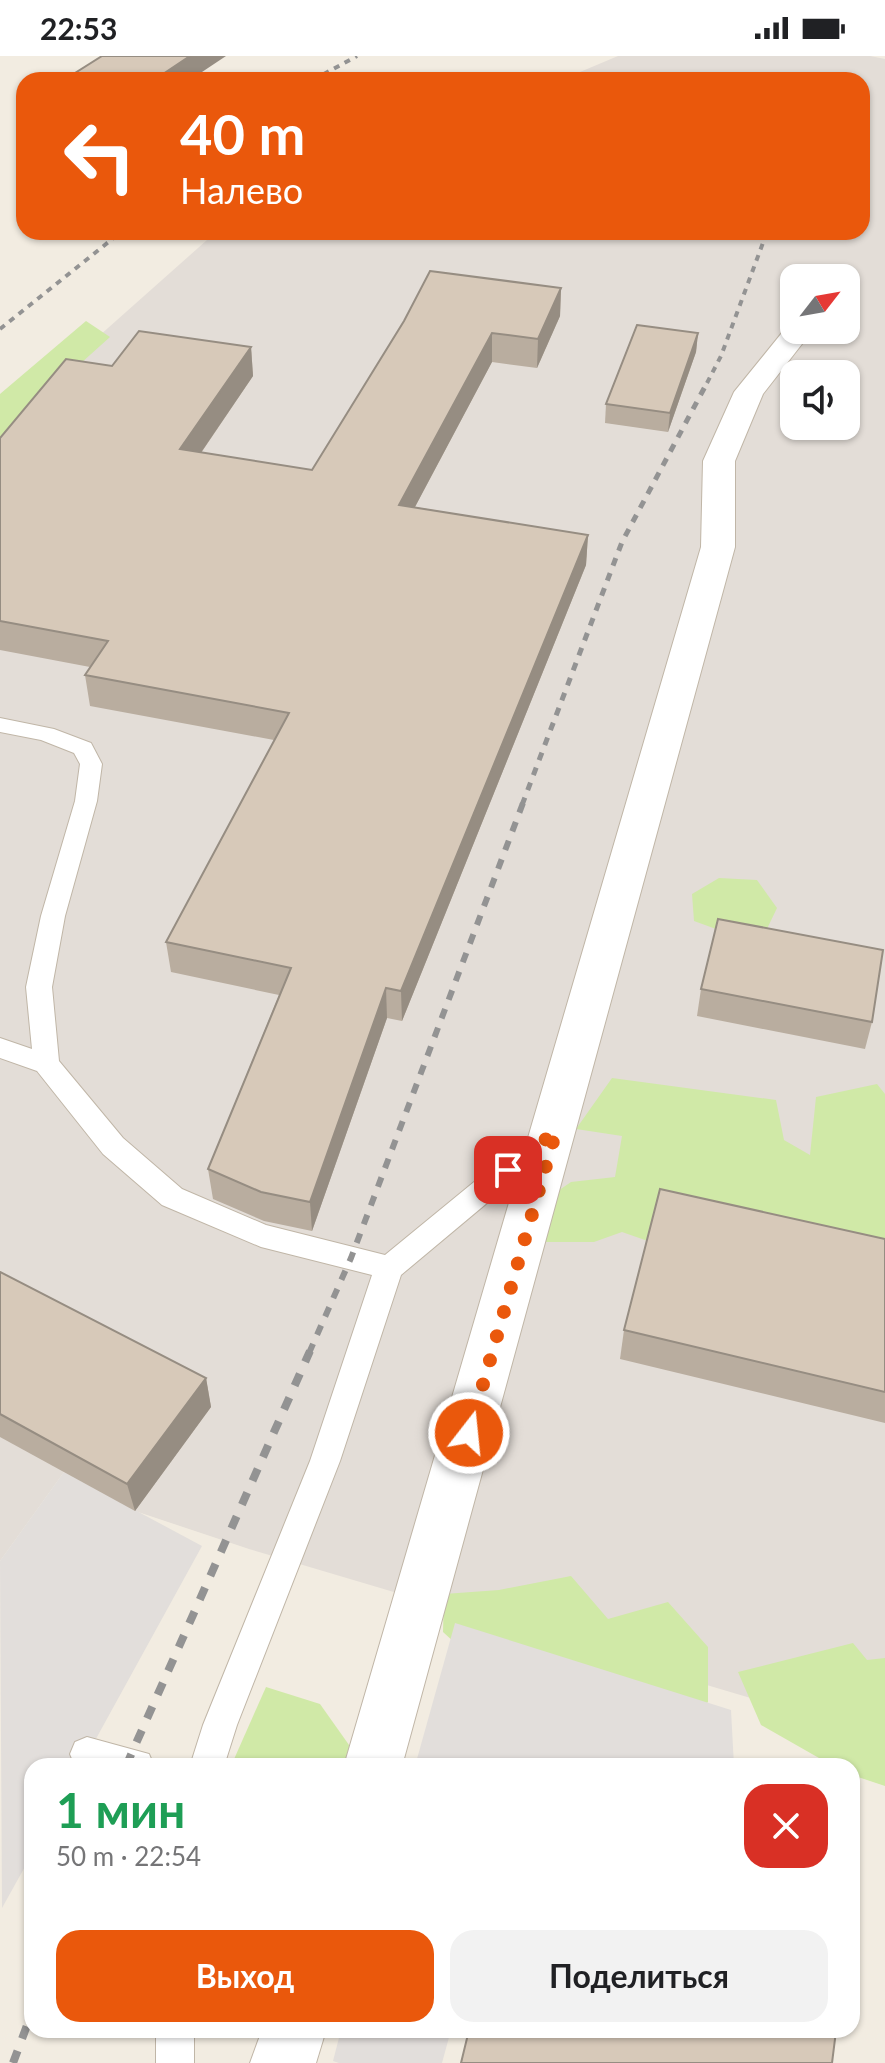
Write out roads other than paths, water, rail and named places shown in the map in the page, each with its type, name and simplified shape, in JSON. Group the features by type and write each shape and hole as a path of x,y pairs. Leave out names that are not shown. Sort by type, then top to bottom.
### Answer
{"street":[{"path":"375,1758 556,1131 718,547 719,461 749,392 788,344"},
{"path":"283,2063 291,2038"}],"lane":[{"path":"0,725 46,734 83,748 91,764 86,801 53,916 39,987 46,1064"},
{"path":"0,1048 46,1064 113,1146 172,1197 261,1235 389,1268"},
{"path":"210,1758 325,1461 389,1268 556,1131"},
{"path":"87,1754 104,1758"},
{"path":"175,2038 175,2063"}],"railway":[{"path":"328,72 357,56"},
{"path":"0,329 111,240"},
{"path":"707,383 721,356 764,240"},
{"path":"522,805 622,542 708,381"},
{"path":"309,1353 351,1258 523,803"},
{"path":"130,1758 310,1351"},
{"path":"13,2063 24,2033"}]}
